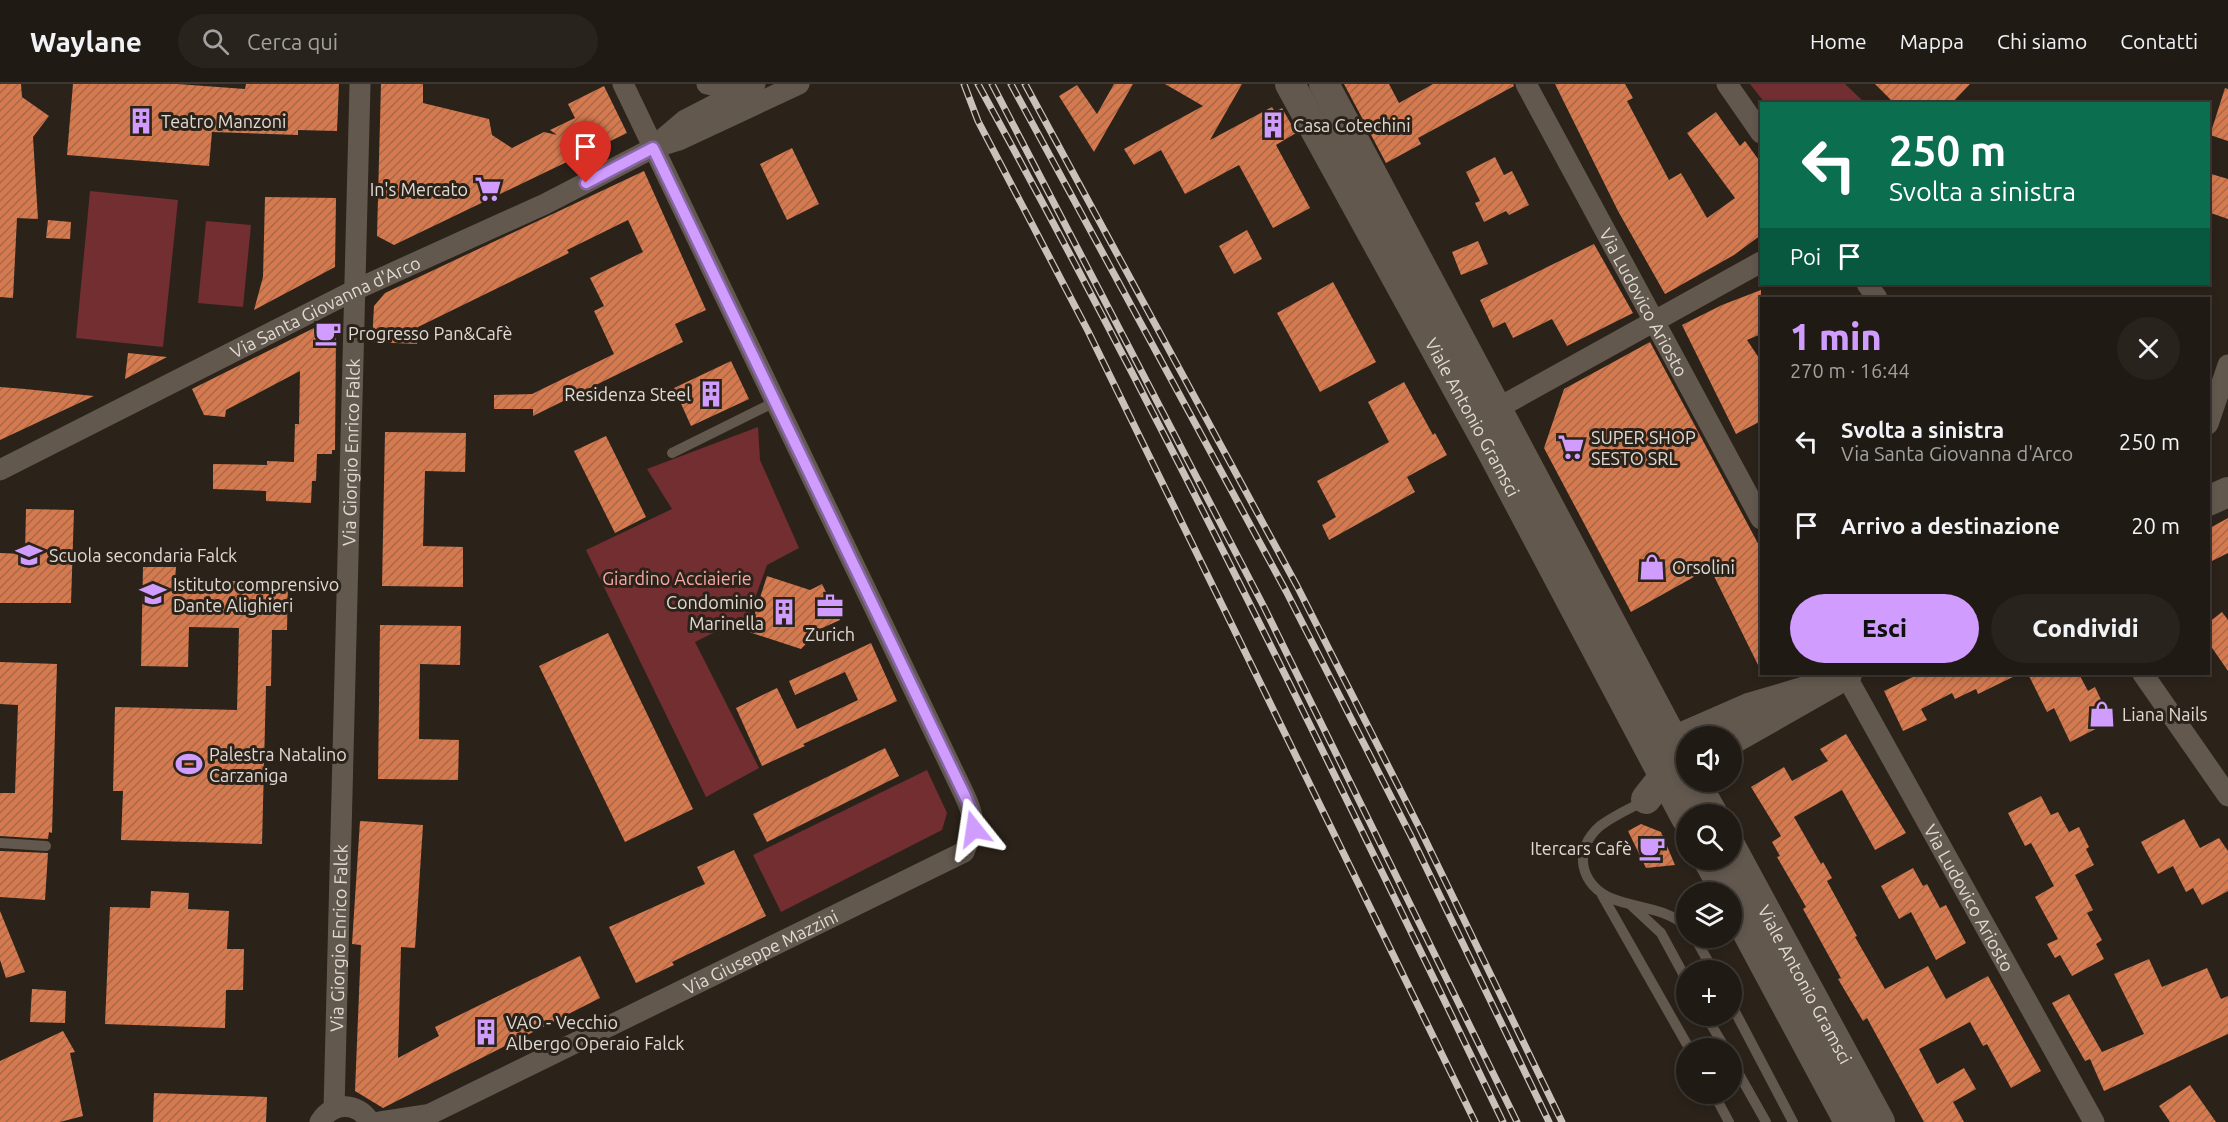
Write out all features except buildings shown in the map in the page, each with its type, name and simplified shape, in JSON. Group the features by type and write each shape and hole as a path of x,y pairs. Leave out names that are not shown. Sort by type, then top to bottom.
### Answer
{"main road":[{"name":"Viale Antonio Gramsci","path":"1324,84 1498,408 1674,760 1681,804"},
{"name":"Viale Antonio Gramsci","path":"1288,86 1489,446 1674,760"},
{"path":"1646,799 1674,760 1749,708 1840,677"},
{"path":"1742,734 1776,717 1840,677"},
{"path":"1646,799 1664,794 1676,806"},
{"name":"Viale Antonio Gramsci","path":"1742,867 1880,1122"},
{"name":"Viale Antonio Gramsci","path":"1742,923 1849,1122"}],"street":[{"name":"Via Giorgio Enrico Falck","path":"327,1115 360,84"},
{"path":"622,84 775,402"},
{"path":"707,84 748,87"},
{"path":"726,119 734,105 769,90 775,84"},
{"name":"Via Ludovico Ariosto","path":"1526,84 1760,517"},
{"path":"1727,84 1760,132"},
{"path":"653,148 679,141 797,85"},
{"path":"653,148 685,120 748,87"},
{"name":"Via Santa Giovanna d'Arco","path":"0,470 355,291 545,204 653,148"},
{"path":"1498,408 1760,263"},
{"path":"2210,418 2228,364"},
{"name":"Via Giuseppe Mazzini","path":"380,1122 420,1118 964,852 974,829 971,810 775,402"},
{"path":"2144,675 2228,796"},
{"name":"Via Ludovico Ariosto","path":"1840,677 2094,1122"},
{"path":"327,1115 351,1107 360,1110 370,1122"}],"lane":[{"path":"672,453 775,402"},
{"path":"1646,799 1599,827 1582,854 1583,870 1587,880 1600,891 1676,920"},
{"path":"0,843 45,846"},
{"path":"1600,891 1683,1038"},
{"path":"1627,902 1641,912 1661,933 1676,961"},
{"path":"1742,1026 1793,1122"},
{"path":"1742,1079 1766,1122"},
{"path":"1719,1104 1729,1122"}],"green space":[{"path":"1750,84 1845,84 1864,102 1764,102"},
{"path":"90,191 178,200 163,347 76,338"},
{"path":"206,221 251,225 243,307 198,303"},
{"name":"Giardino Acciaierie","path":"758,427 760,460 799,548 767,565 749,615 695,642 759,768 706,797 586,550 672,509 647,469"},
{"path":"927,770 947,813 942,830 781,912 753,855"}],"railway":[{"path":"964,84 978,121 1088,331 1475,1122"},
{"path":"978,84 1115,341 1248,600 1503,1122"},
{"path":"992,84 1264,607 1517,1122"},
{"path":"1011,84 1286,591 1411,836 1549,1122"},
{"path":"1025,84 1297,586 1421,831 1562,1122"}],"place":[{"name":"Teatro Manzoni","path":"141,121"},
{"name":"Casa Cotechini","path":"1273,125"},
{"name":"In's Mercato","path":"488,189"},
{"name":"Progresso Pan&Cafè","path":"328,333"},
{"name":"Residenza Steel","path":"711,394"},
{"name":"SUPER SHOP SESTO SRL","path":"1571,447"},
{"name":"Scuola secondaria Falck","path":"29,555"},
{"name":"Orsolini","path":"1652,567"},
{"name":"Istituto comprensivo Dante Alighieri","path":"153,594"},
{"name":"Zurich","path":"830,606"},
{"name":"Condominio Marinella","path":"784,612"},
{"name":"Liana Nails","path":"2102,714"},
{"name":"Palestra Natalino Carzaniga","path":"189,764"},
{"name":"Itercars Cafè","path":"1652,848"},
{"name":"VAO - Vecchio Albergo Operaio Falck","path":"486,1032"}],"route":[{"path":"586,183 653,148 964,794 971,810 974,829"}]}
